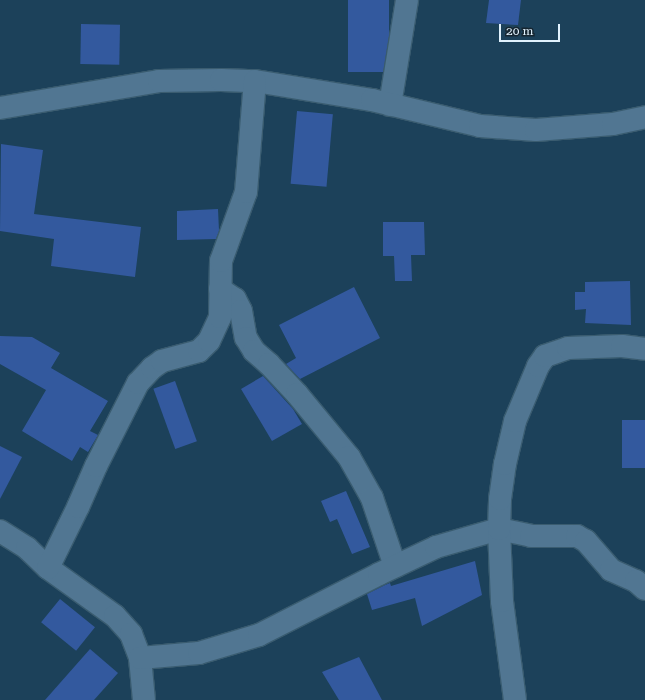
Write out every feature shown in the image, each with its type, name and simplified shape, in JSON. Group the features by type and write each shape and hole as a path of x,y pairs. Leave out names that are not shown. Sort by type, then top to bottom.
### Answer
{"street":[{"path":"390,105 407,0"},
{"path":"0,108 159,81 255,81 372,100 480,126 536,130 612,124 645,117"},
{"path":"48,568 96,466 138,384 152,368 162,361 199,351 209,341 220,317 221,261 246,192 255,81"},
{"path":"220,289 235,299 241,311 246,338 254,351 297,394 349,457 372,498 395,566"},
{"path":"512,698 502,601 499,529 500,499 505,464 515,421 532,378 545,356 568,348 622,346 645,349"},
{"path":"140,658 199,653 259,635 395,566 436,547 499,529 531,536 577,536 586,541 611,570 636,581 645,589"},
{"path":"0,531 27,548 48,568 115,616 131,634 140,658 144,700"}],"building":[{"path":"348,0 389,0 389,72 348,72"},
{"path":"489,0 521,0 518,25 486,23"},
{"path":"81,24 120,25 119,65 80,64"},
{"path":"297,111 333,114 327,187 291,184"},
{"path":"1,144 43,150 34,214 141,227 135,277 51,266 54,239 0,231"},
{"path":"218,209 219,231 216,239 177,240 177,211"},
{"path":"383,222 424,222 425,255 411,255 412,281 395,281 394,256 383,256"},
{"path":"630,281 631,325 585,323 586,309 575,310 575,292 585,292 585,282"},
{"path":"354,287 380,338 300,379 286,364 296,358 279,325"},
{"path":"0,336 32,337 60,353 51,368 108,401 90,431 98,435 88,452 80,447 72,461 22,431 46,390 0,364"},
{"path":"263,376 293,409 302,424 272,441 241,389"},
{"path":"175,381 197,441 175,449 153,389"},
{"path":"622,420 645,420 645,468 622,468"},
{"path":"0,446 22,457 0,499"},
{"path":"346,491 370,547 352,554 337,519 330,522 321,501"},
{"path":"475,561 482,595 422,626 415,598 372,610 367,594 385,585 390,583 391,586"},
{"path":"60,599 95,627 76,651 41,622"},
{"path":"90,649 118,673 94,700 45,700"},
{"path":"359,657 382,700 339,700 322,672"}]}
